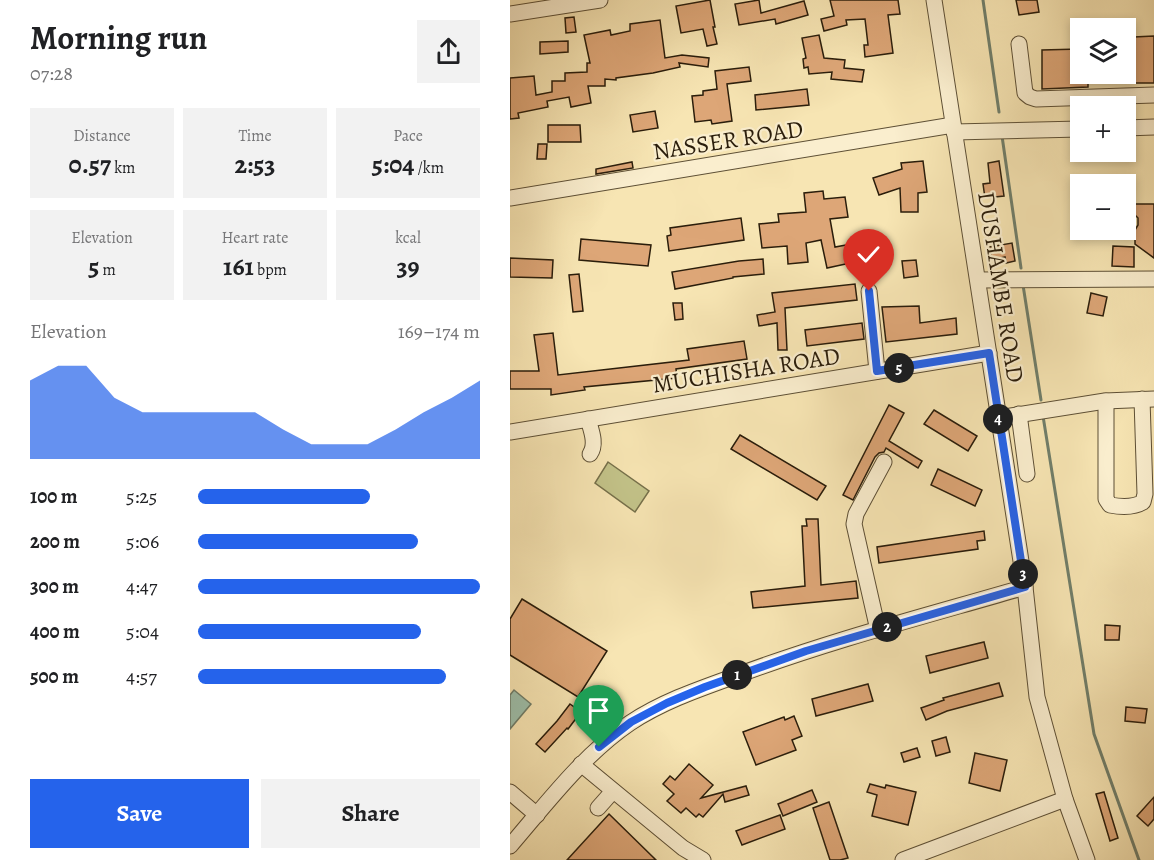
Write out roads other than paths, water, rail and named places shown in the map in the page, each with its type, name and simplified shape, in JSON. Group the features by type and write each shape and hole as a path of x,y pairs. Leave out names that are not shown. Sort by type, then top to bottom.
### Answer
{"street":[{"path":"510,14 600,0"},
{"name":"DUSHAMBE ROAD","path":"934,0 1025,587 1038,697 1065,799 1087,860"},
{"path":"1019,44 1025,93 1036,99 1070,101"},
{"path":"1136,97 1154,95"},
{"path":"1136,128 1154,127"},
{"name":"NASSER ROAD","path":"510,198 954,129 1070,129"},
{"path":"978,280 1154,279"},
{"path":"869,291 877,371"},
{"name":"MUCHISHA ROAD","path":"510,432 989,353"},
{"path":"998,418 1102,401 1148,399 1145,494 1143,502 1138,505 1110,506 1106,499 1102,401"},
{"path":"1019,414 1027,474"},
{"path":"588,419 594,445 593,452 590,454"},
{"path":"878,630 854,524 856,514 884,462"},
{"path":"510,846 581,764 599,747 631,722 667,703 755,668 806,651 1025,587"},
{"path":"581,764 682,848 703,860"},
{"path":"598,808 613,791"},
{"path":"510,792 537,815"},
{"path":"903,860 1065,799"}],"waterway":[{"path":"983,0 999,112"},
{"path":"1002,136 1021,268"},
{"path":"1023,285 1041,400"},
{"path":"1043,416 1094,734 1139,860"}]}
